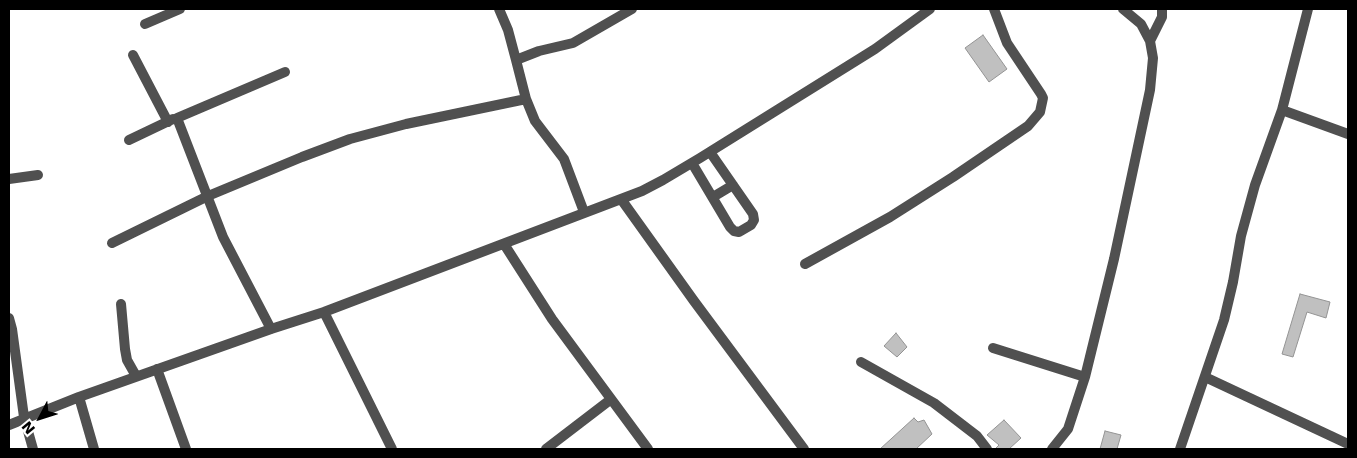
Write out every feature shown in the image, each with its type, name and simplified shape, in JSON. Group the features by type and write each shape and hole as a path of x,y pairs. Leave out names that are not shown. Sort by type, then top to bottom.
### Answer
{"street":[{"path":"145,24 166,12 180,9"},
{"path":"499,9 508,30 526,100 535,121 564,159 584,212"},
{"path":"516,60 539,51 573,43 632,9"},
{"path":"9,424 79,396 324,312 621,199 663,180 710,152 875,49 930,9"},
{"path":"805,264 890,217 953,177 1028,126 1040,112 1041,94 1006,44 994,9"},
{"path":"1052,449 1068,429 1085,377 1114,260 1150,90 1153,58 1150,41 1141,24 1123,9"},
{"path":"1150,41 1162,17 1162,9"},
{"path":"1180,449 1224,320 1234,282 1241,236 1255,186 1282,110 1308,9"},
{"path":"133,54 172,120 208,196 223,237 271,329"},
{"path":"129,140 285,72"},
{"path":"112,243 208,196 350,139 406,124 526,100"},
{"path":"1282,110 1348,134"},
{"path":"692,163 730,227 734,231 740,232 751,225 754,220 753,214 710,152"},
{"path":"9,179 38,175"},
{"path":"713,197 733,185"},
{"path":"621,199 694,302 804,449"},
{"path":"504,244 542,306 648,449"},
{"path":"121,304 124,349 127,360 136,376"},
{"path":"324,312 392,449"},
{"path":"9,318 24,417 33,449"},
{"path":"994,348 1085,377"},
{"path":"861,362 934,403 976,436 987,449"},
{"path":"157,369 186,449"},
{"path":"1205,377 1348,444"},
{"path":"79,396 94,449"},
{"path":"546,449 610,400"}],"building":[{"path":"983,35 1007,69 989,82 965,48"},
{"path":"1300,294 1330,302 1326,318 1307,312 1293,357 1282,354"},
{"path":"896,333 907,347 897,357 884,346"},
{"path":"914,418 918,422 924,420 932,434 916,449 880,449"},
{"path":"1004,420 1021,438 1009,449 995,449 999,445 987,435"},
{"path":"1105,431 1121,435 1117,449 1100,449"}]}
